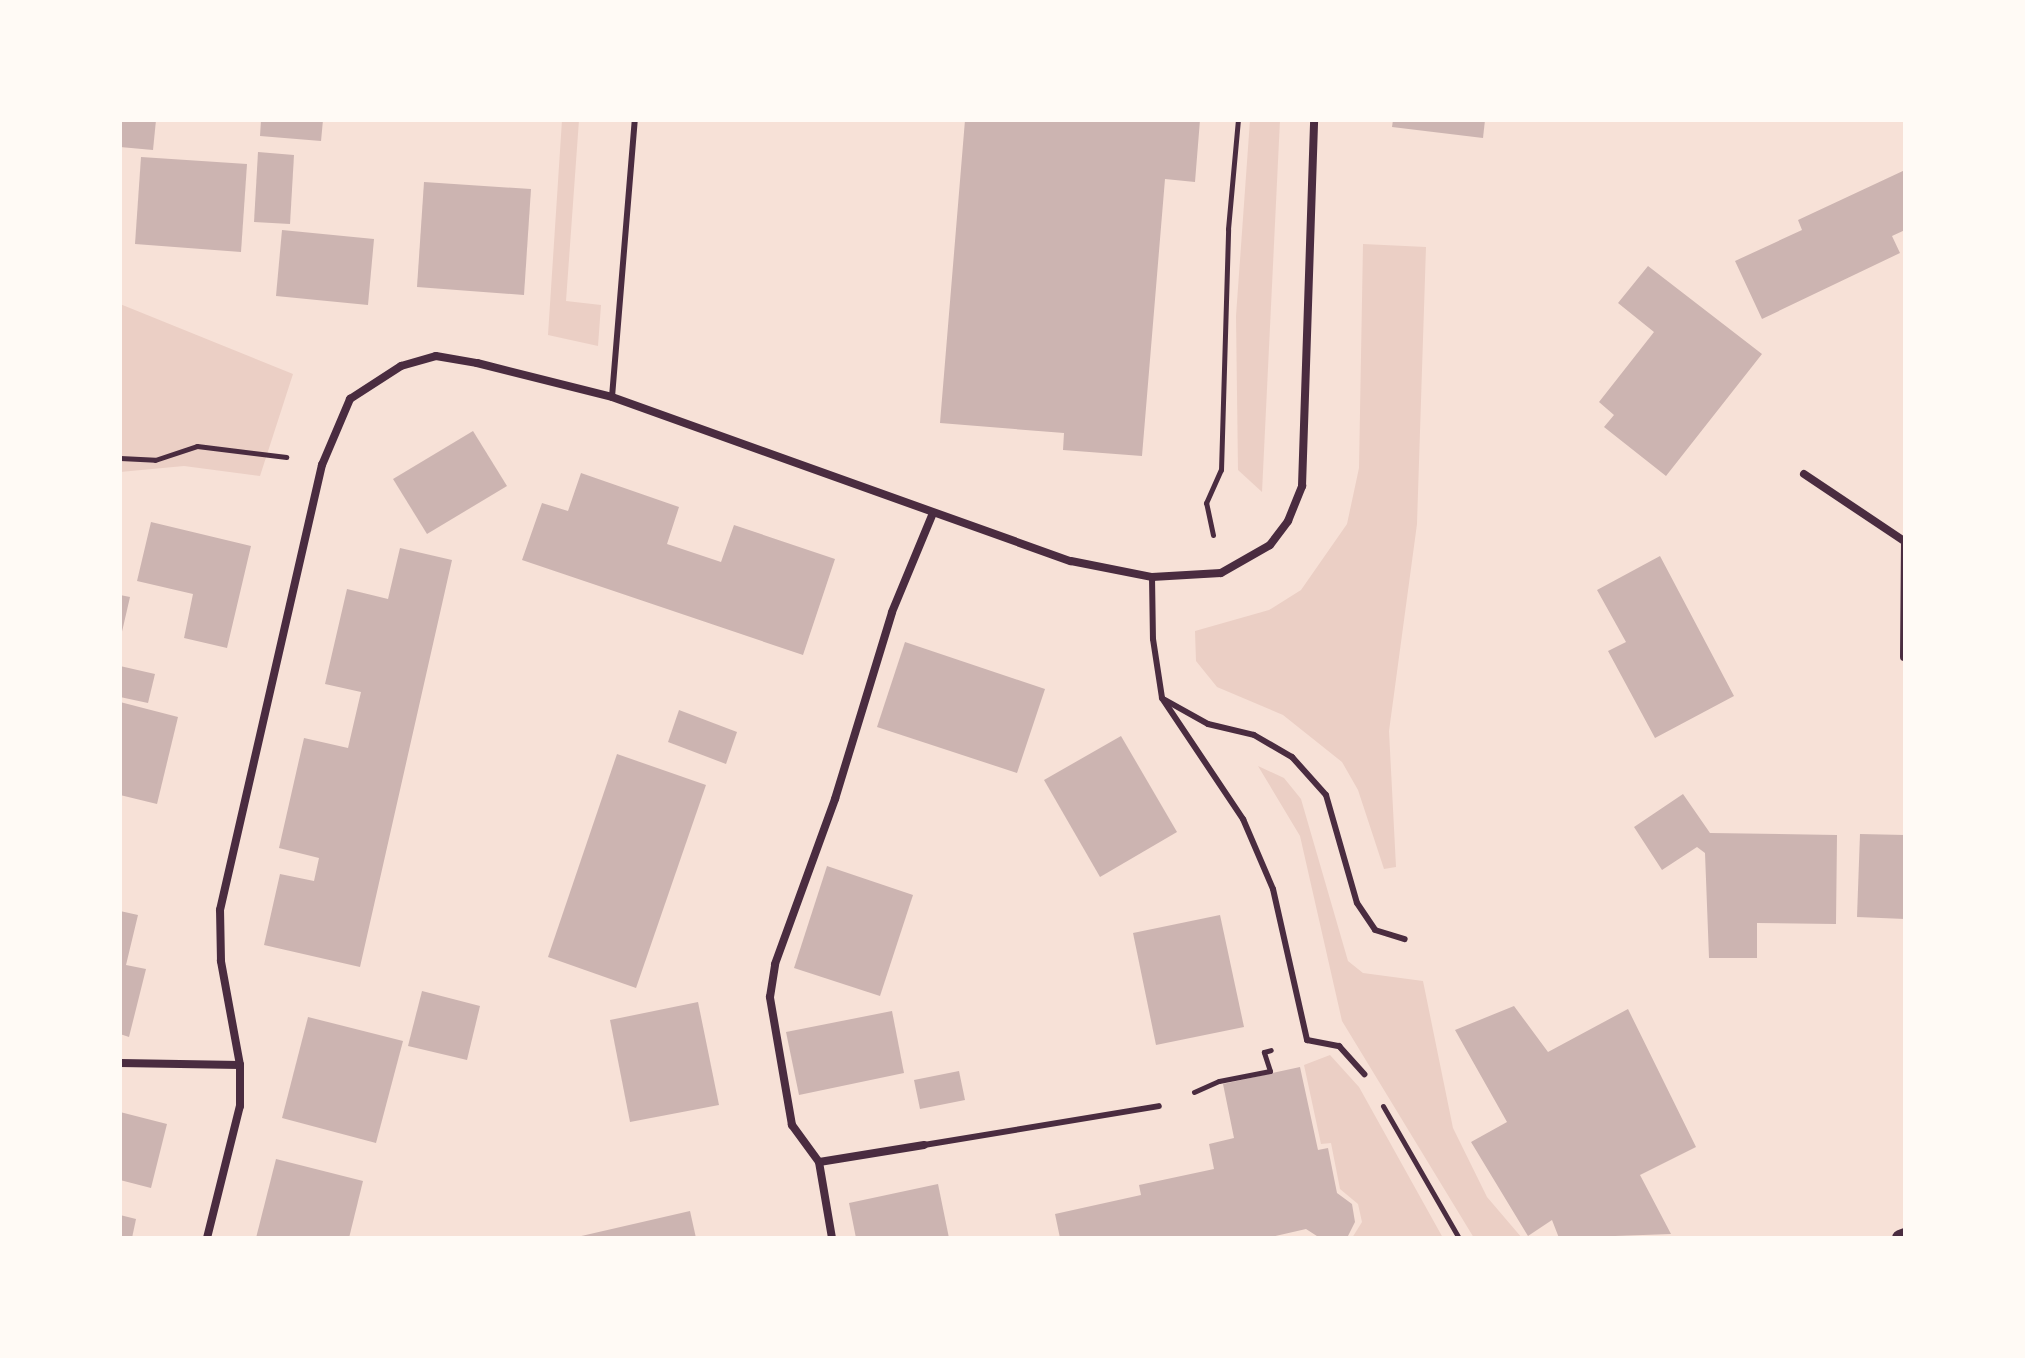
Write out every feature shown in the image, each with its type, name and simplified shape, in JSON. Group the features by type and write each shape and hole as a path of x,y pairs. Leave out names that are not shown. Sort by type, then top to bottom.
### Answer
{"street":[{"path":"207,1238 240,1106 240,1065 221,961 220,910 322,465 350,399 401,366 436,356 612,397 1071,561 1152,577 1221,573 1270,545 1288,521 1302,486 1314,120"},
{"path":"1804,474 1905,541 1904,657"},
{"path":"832,1238 819,1162 792,1125 774,1035 770,997 775,964 835,799 892,612 933,513"},
{"path":"120,1063 240,1065"},
{"path":"819,1162 924,1145"}],"lane":[{"path":"612,397 635,120"},
{"path":"1152,577 1153,639 1162,698 1243,819 1273,889 1307,1040 1339,1046 1364,1074"},
{"path":"1162,698 1208,724 1254,735 1292,757 1326,795 1357,903 1375,930 1405,939"},
{"path":"924,1145 1159,1106"}],"path":[{"path":"1221,573 1206,503 1221,470 1228,229 1238,120"},
{"path":"120,458 155,460 197,446 254,450 322,465"},
{"path":"1219,1081 1270,1071 1264,1052"},
{"path":"1364,1074 1459,1238"}],"shaded area":[{"path":"562,120 579,120 566,301 601,305 598,346 548,335"},
{"path":"1250,120 1280,120 1262,492 1238,470 1236,316"},
{"path":"1363,244 1426,247 1417,524 1389,731 1396,867 1384,869 1358,790 1342,762 1283,715 1217,687 1196,661 1195,631 1269,610 1301,590 1347,524 1359,468"},
{"path":"120,304 293,374 260,476 184,466 120,472"},
{"path":"1258,766 1284,778 1301,799 1348,961 1363,973 1423,981 1453,1128 1487,1197 1522,1238 1474,1238 1342,1021 1300,836"},
{"path":"1330,1055 1359,1087 1443,1238 1352,1238 1362,1222 1358,1204 1340,1189 1331,1143 1321,1144 1304,1065"}],"building":[{"path":"120,120 156,120 153,150 120,147"},
{"path":"261,120 323,120 321,141 260,136"},
{"path":"965,120 1200,120 1195,182 1165,179 1142,456 1063,450 1064,433 940,423"},
{"path":"1393,120 1485,120 1483,138 1392,127"},
{"path":"258,152 294,155 290,224 254,222"},
{"path":"141,157 247,164 241,252 135,244"},
{"path":"1905,170 1905,230 1892,236 1900,253 1762,319 1735,261 1802,230 1798,220"},
{"path":"424,182 531,189 524,295 417,287"},
{"path":"282,230 374,239 368,305 276,296"},
{"path":"1648,266 1762,354 1666,476 1604,427 1614,415 1599,402 1654,332 1618,303"},
{"path":"473,431 507,486 427,534 393,479"},
{"path":"581,473 679,507 667,544 721,562 734,525 835,559 803,655 522,560 542,503 568,511"},
{"path":"151,522 251,546 227,648 184,638 193,594 137,581"},
{"path":"400,548 452,560 360,967 264,945 280,874 314,881 319,858 279,848 304,738 348,748 361,692 325,684 347,589 388,599"},
{"path":"1660,556 1734,696 1655,738 1608,651 1626,642 1597,590"},
{"path":"120,595 130,597 121,636 120,636"},
{"path":"905,642 1045,689 1017,773 877,727"},
{"path":"120,666 155,674 148,703 120,697"},
{"path":"120,702 178,717 157,804 120,795"},
{"path":"679,710 737,732 726,764 668,742"},
{"path":"1121,736 1177,832 1100,877 1044,780"},
{"path":"617,754 706,785 636,988 548,957"},
{"path":"1683,794 1710,833 1837,835 1836,924 1757,923 1757,958 1709,958 1705,853 1697,847 1662,870 1634,827"},
{"path":"1860,834 1905,835 1905,919 1857,917"},
{"path":"827,866 913,895 880,996 794,968"},
{"path":"120,911 138,915 126,965 146,969 129,1037 120,1034"},
{"path":"1220,915 1244,1027 1156,1045 1133,933"},
{"path":"422,991 480,1006 467,1060 408,1046"},
{"path":"698,1002 719,1105 630,1122 610,1020"},
{"path":"1514,1006 1548,1052 1628,1009 1696,1147 1640,1175 1671,1234 1559,1238 1552,1220 1528,1236 1471,1142 1507,1122 1455,1030"},
{"path":"892,1011 904,1073 799,1095 786,1032"},
{"path":"308,1017 403,1041 376,1143 282,1118"},
{"path":"1300,1067 1318,1150 1328,1148 1337,1193 1352,1204 1355,1222 1347,1238 1320,1238 1306,1229 1267,1238 1060,1238 1055,1214 1141,1195 1139,1185 1214,1169 1209,1144 1234,1138 1223,1084"},
{"path":"959,1071 965,1100 920,1109 914,1080"},
{"path":"120,1112 167,1124 151,1188 120,1180"},
{"path":"276,1159 363,1181 349,1238 256,1238"},
{"path":"938,1184 949,1238 856,1238 849,1203"},
{"path":"690,1211 696,1238 577,1238 577,1237"},
{"path":"120,1215 136,1219 132,1238 120,1238"}]}
